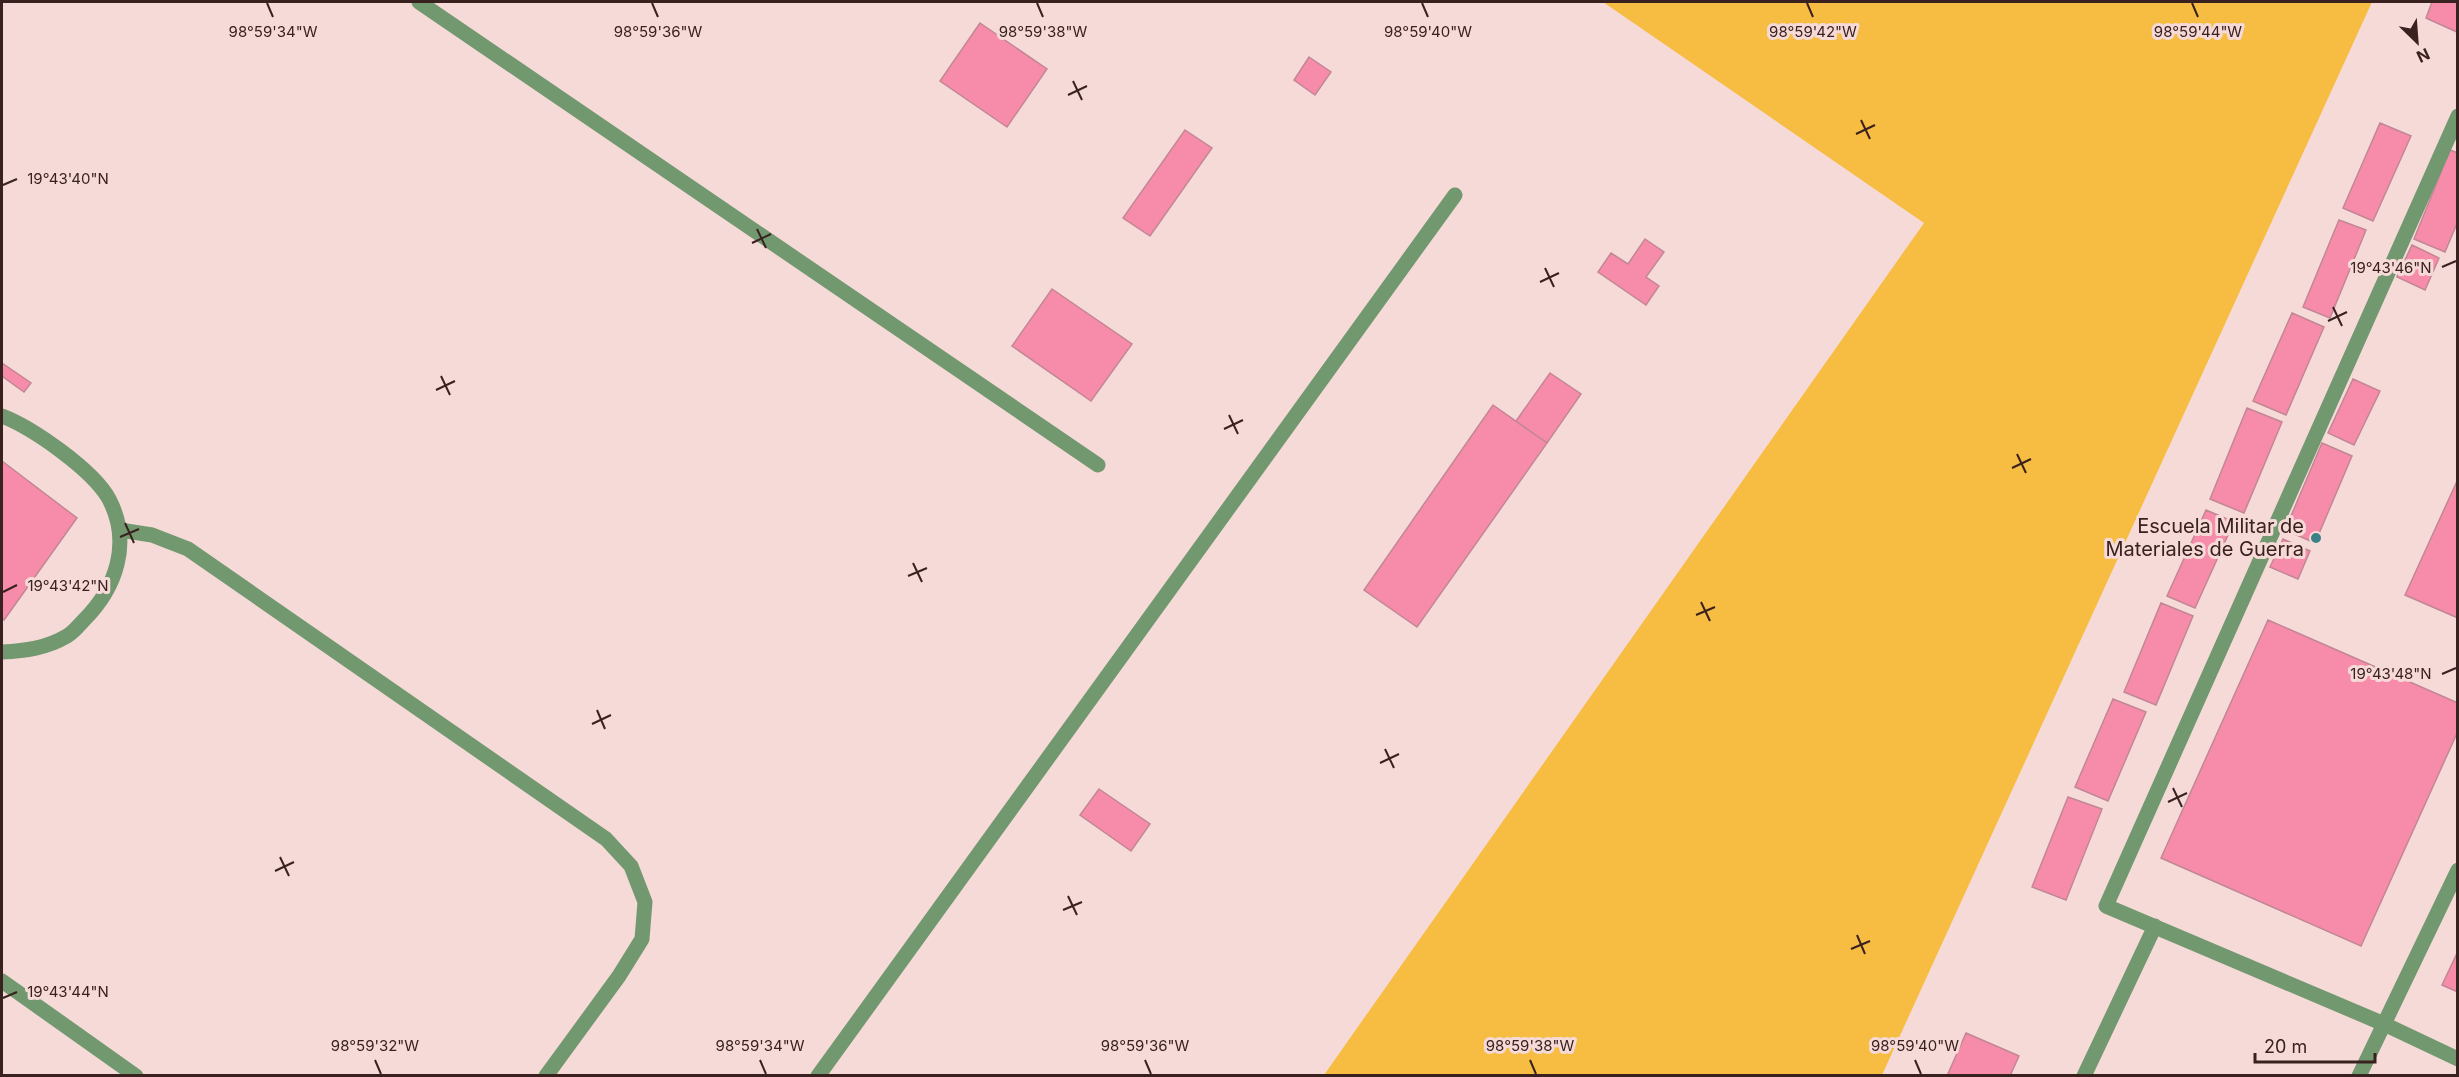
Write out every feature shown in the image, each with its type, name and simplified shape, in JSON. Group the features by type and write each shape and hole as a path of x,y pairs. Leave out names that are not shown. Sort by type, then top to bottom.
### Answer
{"street":[{"path":"419,2 1098,465"},
{"path":"2457,116 2106,906 2384,1024 2457,1059"},
{"path":"818,1076 1455,195"},
{"path":"2,416 31,431 86,471 109,499 120,530 118,566 99,604 69,636 31,651 2,652"},
{"path":"120,530 152,535 188,549 606,839 631,866 645,902 642,939 619,976 546,1076"},
{"path":"2359,1076 2457,870"},
{"path":"2084,1076 2155,927"},
{"path":"2,981 136,1076"}],"shaded area":[{"path":"1603,2 2372,2 1882,1075 1324,1075 1924,223"}],"building":[{"path":"2432,2 2458,2 2457,32 2426,18"},
{"path":"980,23 1047,69 1007,127 940,81"},
{"path":"1309,57 1331,72 1315,95 1294,80"},
{"path":"2380,123 2411,136 2373,221 2343,208"},
{"path":"1185,130 1212,148 1150,236 1123,218"},
{"path":"2450,150 2458,153 2458,221 2445,252 2414,239"},
{"path":"2339,220 2366,230 2330,318 2303,307"},
{"path":"1645,239 1664,252 1646,277 1659,286 1646,305 1598,272 1611,253 1628,264"},
{"path":"2412,245 2439,258 2425,290 2397,277"},
{"path":"1052,289 1132,344 1091,401 1012,346"},
{"path":"2292,313 2324,327 2286,415 2253,401"},
{"path":"2,363 31,383 24,392 2,376"},
{"path":"1550,373 1581,394 1547,443 1516,421"},
{"path":"2353,379 2380,391 2354,445 2328,433"},
{"path":"1493,405 1547,443 1417,627 1364,590"},
{"path":"2247,408 2282,422 2244,513 2210,499"},
{"path":"2322,443 2352,456 2315,543 2285,530"},
{"path":"2,461 77,518 4,620 2,618"},
{"path":"2458,479 2458,618 2405,595"},
{"path":"2206,510 2234,522 2195,608 2167,596"},
{"path":"2283,539 2310,551 2298,579 2270,567"},
{"path":"2161,603 2193,616 2156,705 2124,692"},
{"path":"2268,620 2458,703 2458,731 2361,946 2161,858"},
{"path":"2113,699 2146,712 2108,801 2075,787"},
{"path":"1099,789 1150,824 1131,851 1080,815"},
{"path":"2068,797 2102,809 2066,900 2032,887"},
{"path":"2458,951 2458,992 2442,985"},
{"path":"1966,1033 2019,1056 2010,1076 1947,1076"}],"place":[{"name":"Escuela Militar de Materiales de Guerra","path":"2316,538"}]}
